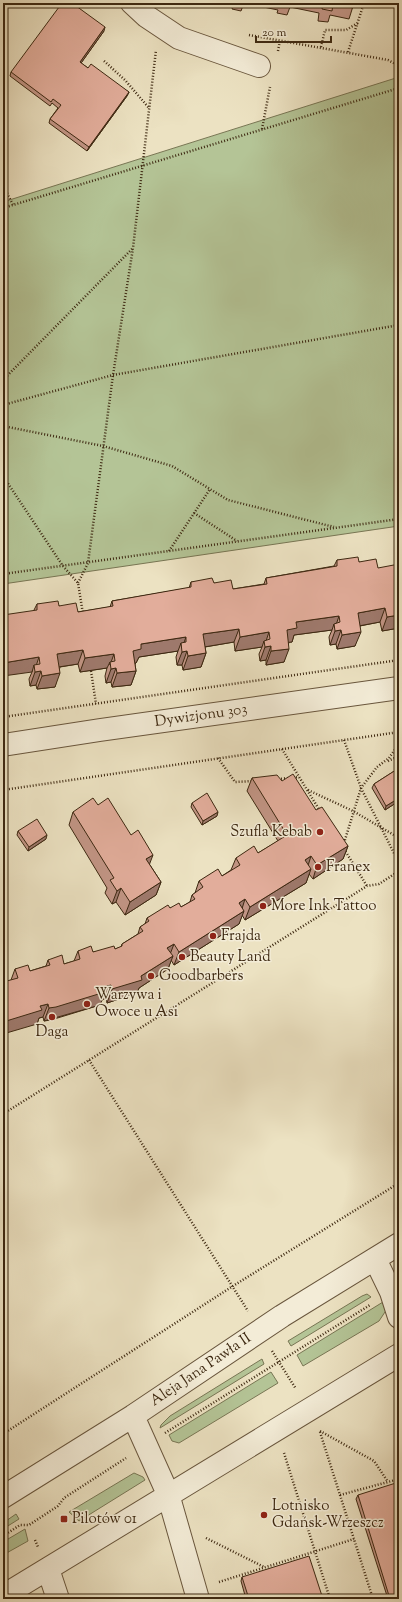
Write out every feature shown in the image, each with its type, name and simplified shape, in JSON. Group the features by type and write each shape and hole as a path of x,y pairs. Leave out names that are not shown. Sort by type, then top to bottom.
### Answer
{"street":[{"path":"132,3 158,25 179,38 258,66"},
{"name":"Dywizjonu 303","path":"3,745 399,688"},
{"name":"Aleja Jana Pawła II","path":"3,1497 133,1416 276,1320 399,1244"},
{"path":"375,1258 399,1317"},
{"path":"3,1596 168,1494 399,1355"},
{"path":"133,1416 168,1494 196,1594"},
{"path":"48,1569 58,1599"}],"path":[{"path":"348,52 364,3"},
{"path":"321,48 325,30 346,30 358,23"},
{"path":"78,583 88,563 113,375 133,248 158,25"},
{"path":"244,34 388,60 399,66"},
{"path":"104,61 125,80 149,108"},
{"path":"3,208 399,88"},
{"path":"3,185 13,205"},
{"path":"3,380 133,248"},
{"path":"3,405 113,375 399,325"},
{"path":"3,426 103,446 172,466 228,500 336,527"},
{"path":"3,476 63,566 78,583 83,617"},
{"path":"169,551 210,489"},
{"path":"194,513 237,541"},
{"path":"3,574 399,519"},
{"path":"3,717 399,660"},
{"path":"91,671 100,730"},
{"path":"3,790 399,732"},
{"path":"344,740 361,788 399,863"},
{"path":"343,847 361,788 377,767 389,758 399,744"},
{"path":"282,749 323,815"},
{"path":"383,762 399,756"},
{"path":"218,758 235,782 257,780"},
{"path":"271,779 299,777"},
{"path":"307,790 353,811 399,838"},
{"path":"339,841 367,886"},
{"path":"3,1114 367,886 379,884 399,871"},
{"path":"89,1060 251,1316"},
{"path":"3,1434 233,1286 399,1183"},
{"path":"3,1536 20,1525 29,1525 58,1506 64,1498 146,1445 390,1292"},
{"path":"279,1362 309,1410 320,1431 373,1599"},
{"path":"276,1429 330,1599"},
{"path":"320,1431 374,1460 388,1482"},
{"path":"340,1496 399,1479"},
{"path":"177,1525 250,1559 264,1568"},
{"path":"196,1594 264,1568 354,1539"}],"green space":[{"path":"399,77 399,526 3,584 3,202"},
{"path":"367,1294 371,1297 291,1346 288,1341"},
{"path":"383,1302 387,1309 379,1321 303,1366 297,1355"},
{"path":"262,1359 264,1364 160,1428 170,1416"},
{"path":"271,1372 278,1383 179,1443 172,1441 169,1435"},
{"path":"134,1473 143,1477 145,1480 79,1521 69,1512"},
{"path":"16,1514 19,1519 3,1529 3,1523"},
{"path":"25,1529 28,1541 3,1555 3,1542"}],"building":[{"path":"62,3 72,3 105,27 80,62 88,68 91,64 129,92 89,147 50,119 61,105 53,99 51,102 11,72"},
{"path":"323,3 354,3 353,8 333,4 332,11 322,9"},
{"path":"358,557 359,562 376,559 378,568 399,564 399,615 387,617 385,608 358,613 361,632 342,635 341,630 335,631 334,624 340,622 339,616 296,622 297,628 287,630 289,649 271,651 271,646 265,647 264,641 270,639 269,632 240,637 239,629 203,634 206,653 188,656 187,651 182,652 181,643 186,642 186,637 141,644 141,649 133,651 136,671 117,673 116,668 111,669 110,662 115,661 114,654 85,658 83,650 57,654 60,673 42,676 41,671 35,672 34,665 40,664 39,657 3,663 3,615 37,610 37,604 58,601 59,606 76,603 78,612 113,606 112,601 191,587 191,582 212,578 214,583 231,580 233,589 267,584 266,578 337,566 337,560"},
{"path":"399,768 399,798 386,806 374,784"},
{"path":"293,774 316,810 322,807 348,846 317,865 311,856 305,860 311,869 250,907 245,899 239,903 244,911 179,952 174,944 167,948 173,956 141,976 142,980 112,989 111,985 107,986 103,988 105,992 56,1007 49,1008 48,1004 40,1006 42,1010 3,1022 3,982 18,978 15,969 28,965 30,971 50,965 48,960 62,955 64,964 80,959 78,951 91,946 93,952 114,946 115,949 122,946 122,944 143,931 140,927 149,921 147,918 168,905 170,908 179,903 181,907 195,899 192,895 203,887 199,881 218,869 222,876 240,865 236,858 254,846 258,853 287,835 252,778 277,775 282,781"},
{"path":"207,793 218,812 203,821 192,803"},
{"path":"93,798 98,805 108,798 131,835 138,830 153,855 146,859 161,882 130,902 121,888 117,891 110,880 114,878 73,812"},
{"path":"37,819 47,835 29,847 18,831"},
{"path":"3,856 7,862 3,864"},
{"path":"399,1482 399,1599 390,1599 358,1495"},
{"path":"309,1556 323,1599 249,1599 242,1577"}],"place":[{"name":"Szufla Kebab","path":"320,832"},
{"name":"Franex","path":"318,867"},
{"name":"More Ink Tattoo","path":"263,906"},
{"name":"Frajda","path":"213,936"},
{"name":"Beauty Land","path":"182,957"},
{"name":"Goodbarbers","path":"151,976"},
{"name":"Warzywa i Owoce u Asi","path":"87,1004"},
{"name":"Daga","path":"52,1017"},
{"name":"Lotnisko Gdańsk-Wrzeszcz","path":"264,1515"},
{"name":"Pilotów 01","path":"64,1519"}]}
